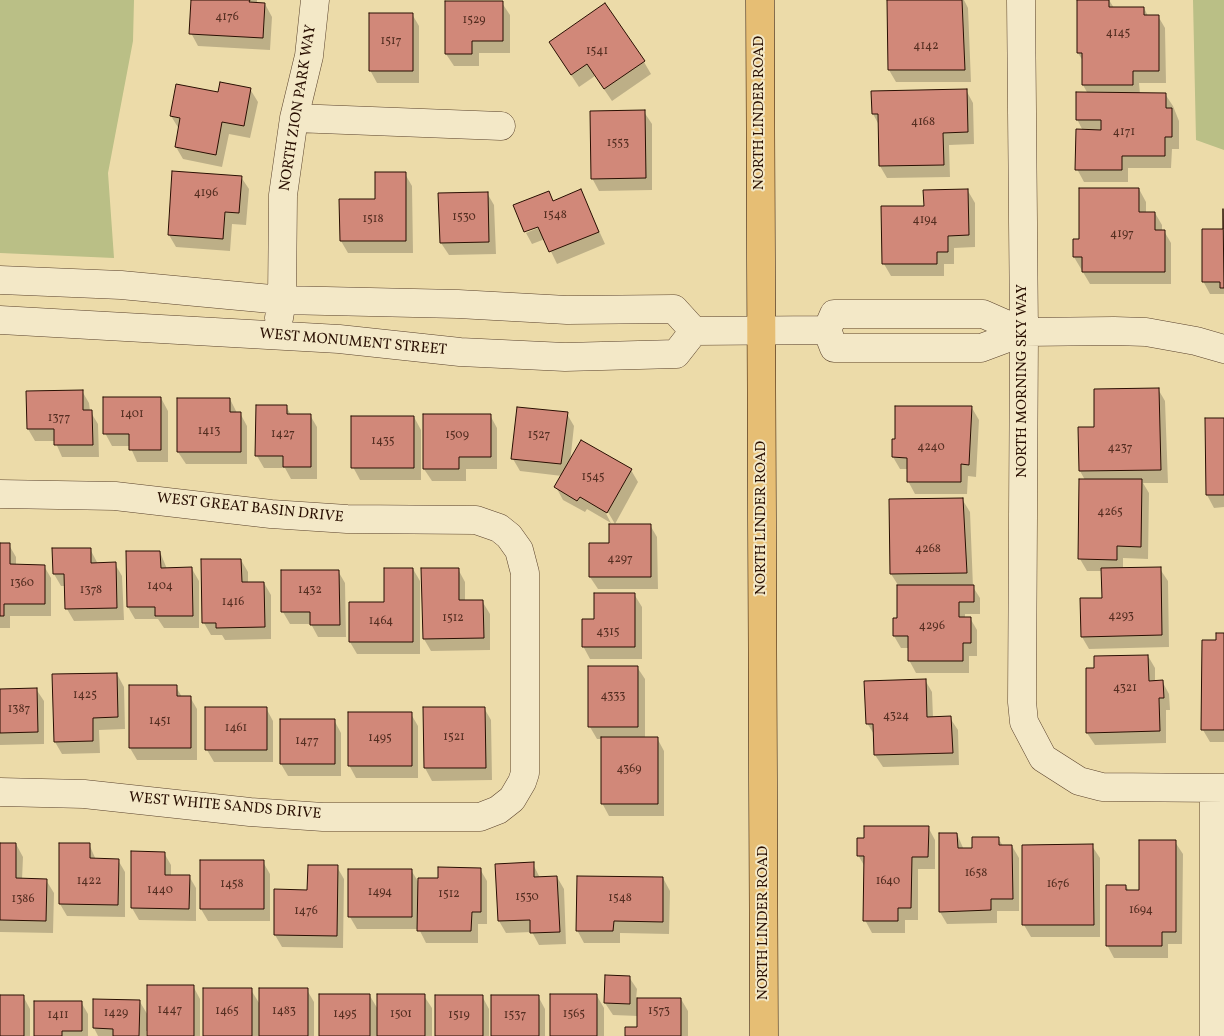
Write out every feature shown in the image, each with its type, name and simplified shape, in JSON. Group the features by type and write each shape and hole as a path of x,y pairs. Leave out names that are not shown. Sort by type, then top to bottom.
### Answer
{"main road":[{"name":"NORTH LINDER ROAD","path":"760,0 764,1036"}],"street":[{"name":"NORTH ZION PARK WAY","path":"276,335 282,300 284,195 294,118 309,56 316,0"},
{"name":"NORTH MORNING SKY WAY","path":"1021,0 1024,332 1022,702 1024,722 1043,758 1079,781 1102,788 1219,788"},
{"path":"294,118 501,126"},
{"path":"0,280 121,285 282,300 567,310 674,309 694,331 827,330 834,348 981,348 1024,332 1146,332 1196,341 1224,349"},
{"name":"WEST MONUMENT STREET","path":"0,320 339,339 460,352 565,357 676,354 694,331"},
{"name":"WEST GREAT BASIN DRIVE","path":"0,494 115,496 271,514 347,519 476,520 499,528 509,536 519,550 525,573 525,772 522,782 506,804"},
{"path":"1214,1036 1219,788"},
{"name":"WEST WHITE SANDS DRIVE","path":"0,792 84,794 250,812 323,817 480,817 498,810 506,804"}],"green space":[{"path":"0,0 134,0 133,41 108,173 114,258 0,253"},
{"path":"1193,0 1224,0 1224,150 1196,140"}],"building":[{"path":"191,0 250,0 249,2 265,3 263,38 189,34"},
{"path":"887,0 962,0 965,70 888,70"},
{"path":"1077,0 1109,0 1109,7 1144,7 1144,15 1159,15 1159,71 1133,71 1133,85 1082,85 1082,53 1077,53"},
{"path":"445,1 503,1 503,41 472,41 472,54 445,54"},
{"path":"605,3 645,61 604,89 587,64 571,75 549,42"},
{"path":"369,13 413,13 413,71 369,71"},
{"path":"220,82 251,88 244,126 222,122 216,155 175,147 180,118 170,116 176,84 218,92"},
{"path":"967,89 968,132 943,133 944,165 879,166 878,114 872,114 871,91"},
{"path":"1076,92 1166,93 1166,108 1172,108 1172,137 1165,137 1165,156 1122,156 1122,170 1075,170 1076,129 1101,130 1101,120 1076,120"},
{"path":"645,110 646,178 591,179 590,111"},
{"path":"172,171 242,176 239,213 225,212 223,239 168,235"},
{"path":"375,172 406,172 406,241 340,241 339,199 375,199"},
{"path":"1079,188 1139,188 1139,212 1155,212 1155,230 1165,230 1165,272 1082,272 1082,257 1073,257 1073,239 1079,239"},
{"path":"581,189 599,232 549,252 538,227 524,232 513,205 549,191 553,201"},
{"path":"968,189 969,235 948,236 948,252 937,252 937,264 882,264 881,206 924,206 923,190"},
{"path":"488,192 489,242 440,243 438,193"},
{"path":"1223,209 1224,288 1220,288 1220,282 1202,282 1202,229 1223,229"},
{"path":"1159,388 1161,470 1079,471 1078,427 1094,427 1094,389"},
{"path":"83,390 83,410 92,410 93,445 54,445 54,429 27,429 26,391"},
{"path":"103,397 161,397 161,450 129,450 129,434 103,434"},
{"path":"177,398 230,398 230,412 241,412 241,452 177,452"},
{"path":"256,405 287,405 287,414 311,414 311,467 283,467 283,456 255,456"},
{"path":"895,406 972,406 969,465 961,464 961,482 907,482 907,458 892,457 892,439 895,439"},
{"path":"517,407 568,412 561,464 511,459"},
{"path":"423,414 491,414 491,457 459,457 459,469 423,469"},
{"path":"351,416 414,416 414,468 351,468"},
{"path":"1205,418 1224,418 1224,495 1206,495"},
{"path":"581,440 632,469 607,513 580,497 577,501 554,487"},
{"path":"1079,479 1142,479 1141,547 1117,546 1117,560 1078,559"},
{"path":"963,498 967,573 890,574 889,499"},
{"path":"609,524 651,524 651,577 589,577 589,543 609,543"},
{"path":"0,543 10,543 10,564 45,565 45,604 4,604 4,616 0,616"},
{"path":"52,548 91,548 91,563 116,562 117,608 65,609 64,574 53,574"},
{"path":"126,551 160,551 161,568 192,567 193,616 155,616 155,607 127,607"},
{"path":"201,559 241,559 242,582 264,582 265,627 216,628 216,623 202,623"},
{"path":"1161,567 1162,635 1081,637 1080,598 1102,598 1101,568"},
{"path":"384,568 413,568 413,642 349,642 349,602 384,602"},
{"path":"421,568 459,568 459,600 483,600 484,638 423,639"},
{"path":"281,570 339,570 340,625 310,625 310,612 281,612"},
{"path":"897,585 974,585 974,602 959,602 959,617 971,617 971,643 963,643 963,661 908,661 908,636 893,636 893,618 897,618"},
{"path":"594,593 635,593 635,647 582,647 582,619 594,619"},
{"path":"1216,633 1224,633 1224,730 1201,730 1202,640 1216,640"},
{"path":"1148,655 1149,681 1163,680 1164,698 1159,698 1160,731 1086,733 1086,668 1094,668 1094,656"},
{"path":"588,666 638,666 638,727 588,727"},
{"path":"117,673 118,717 93,718 93,741 54,742 52,674"},
{"path":"926,679 927,717 951,716 953,753 874,755 873,724 866,724 864,681"},
{"path":"129,685 177,685 177,696 191,696 191,748 129,748"},
{"path":"37,688 38,732 0,733 0,689"},
{"path":"205,707 267,707 267,750 205,750"},
{"path":"423,707 485,707 486,768 424,768"},
{"path":"348,712 412,712 412,766 348,766"},
{"path":"280,719 335,719 335,764 280,764"},
{"path":"601,737 658,737 658,804 601,804"},
{"path":"864,826 929,826 928,857 912,857 911,908 898,908 898,921 863,921 864,856 857,856 857,838 864,838"},
{"path":"939,833 957,833 958,848 972,848 972,837 999,837 999,845 1012,845 1013,899 991,899 991,910 939,912"},
{"path":"1139,840 1176,840 1176,932 1162,932 1162,946 1106,946 1106,885 1126,885 1126,890 1139,890"},
{"path":"0,843 16,843 16,878 47,879 46,921 0,920"},
{"path":"59,843 90,843 90,858 119,859 118,905 59,904"},
{"path":"1093,844 1094,925 1022,925 1022,845"},
{"path":"131,851 165,852 165,875 190,875 189,909 131,908"},
{"path":"200,860 264,860 264,909 200,909"},
{"path":"534,862 534,877 557,876 560,932 530,933 530,920 498,921 495,864"},
{"path":"308,865 338,865 337,936 274,935 274,889 307,890"},
{"path":"438,867 481,868 481,912 472,912 471,931 417,931 418,878 438,878"},
{"path":"348,869 412,869 412,917 348,917"},
{"path":"577,876 663,877 663,922 614,921 613,931 576,931"},
{"path":"605,975 630,976 630,1004 604,1003"},
{"path":"147,985 194,985 194,1036 147,1036"},
{"path":"203,988 252,988 252,1036 203,1036"},
{"path":"259,988 308,988 308,1036 259,1036"},
{"path":"319,994 370,994 370,1036 319,1036"},
{"path":"377,994 425,994 425,1036 377,1036"},
{"path":"550,994 597,994 597,1036 550,1036"},
{"path":"0,995 24,995 24,1036 0,1036"},
{"path":"435,995 483,995 483,1036 435,1036"},
{"path":"491,995 539,995 539,1036 491,1036"},
{"path":"637,998 681,998 681,1036 625,1036 625,1027 637,1027"},
{"path":"93,999 140,1000 139,1036 113,1036 113,1029 93,1028"},
{"path":"34,1001 82,1001 82,1031 62,1031 62,1036 34,1036"}]}
